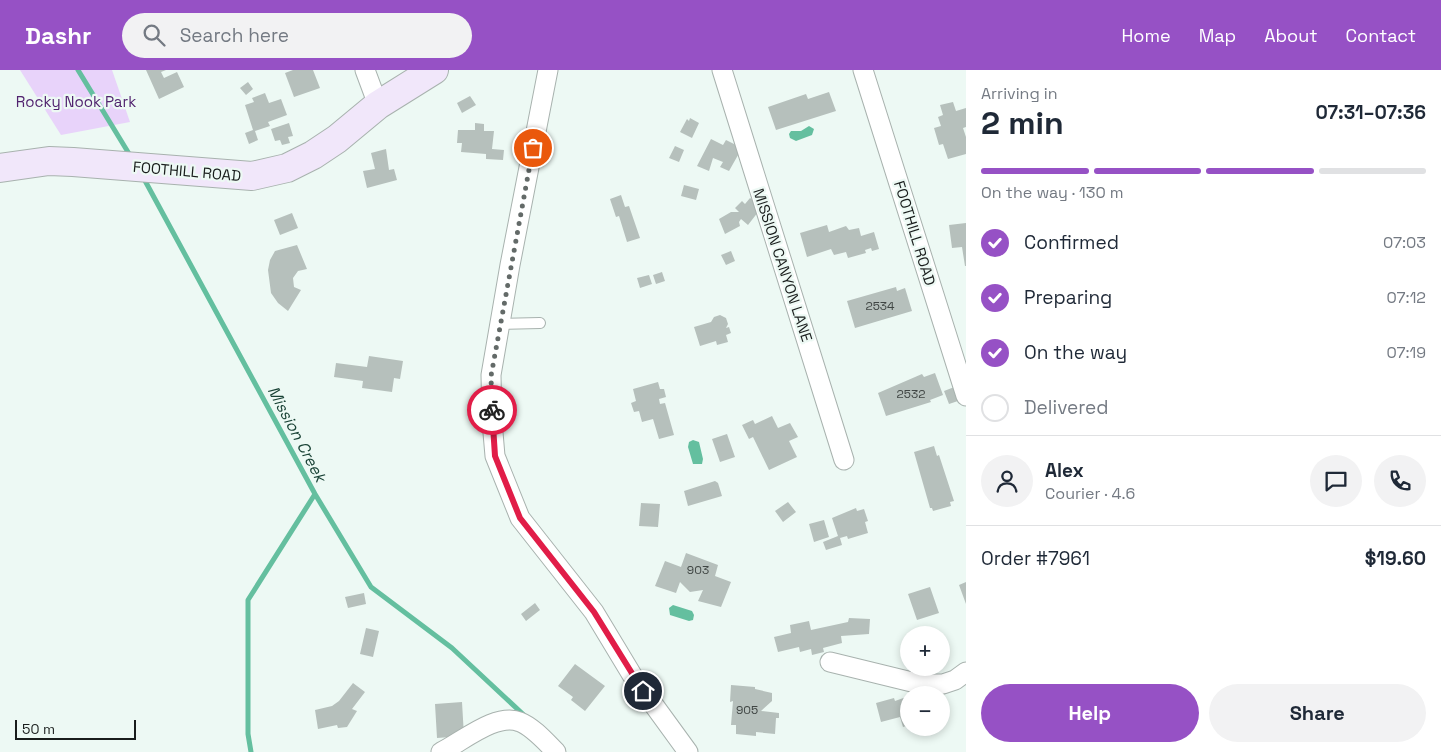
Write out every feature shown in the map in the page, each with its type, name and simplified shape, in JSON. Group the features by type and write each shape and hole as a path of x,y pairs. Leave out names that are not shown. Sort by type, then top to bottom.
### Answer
{"main road":[{"name":"FOOTHILL ROAD","path":"0,168 49,162 73,162 252,176 287,168 313,155 337,139 378,105 434,70"}],"street":[{"path":"365,70 378,105"},
{"path":"548,70 491,376 495,456 520,518 594,612 632,675 688,752"},
{"name":"MISSION CANYON LANE","path":"722,70 844,460"},
{"name":"FOOTHILL ROAD","path":"863,70 966,396"},
{"path":"830,662 920,684 942,684 955,680 966,672"},
{"path":"441,752 496,722 518,721 528,727 556,752"}],"lane":[{"path":"500,324 540,323"}],"green space":[{"name":"Rocky Nook Park","path":"20,70 112,70 130,122 61,135"}],"shaded area":[{"path":"809,126 814,129 812,135 796,141 790,138 789,134 791,131 801,131"},
{"path":"693,440 699,442 703,459 702,464 693,464 688,447 689,442"},
{"path":"673,605 692,611 694,615 693,620 689,621 670,615 669,608"}],"building":[{"path":"146,70 166,70 161,72 164,78 177,72 184,87 159,99"},
{"path":"293,70 313,70 320,88 294,97 285,73"},
{"path":"248,82 253,89 246,95 240,88"},
{"path":"829,92 836,111 776,130 768,107 806,94 808,99"},
{"path":"265,93 269,103 281,99 287,115 268,122 270,126 255,131 258,140 249,144 245,133 253,130 245,105 254,102 252,98"},
{"path":"470,96 476,105 462,113 457,103"},
{"path":"953,102 956,111 966,108 966,127 963,128 966,137 966,154 948,159 943,144 939,145 934,128 941,126 938,117 943,115 940,105"},
{"path":"690,118 699,123 692,138 680,132 687,119 689,121"},
{"path":"289,123 293,136 288,137 290,143 282,145 280,140 275,141 271,129"},
{"path":"475,123 484,124 484,131 494,131 492,149 504,150 503,160 486,159 486,154 461,152 462,143 457,143 458,130 475,130"},
{"path":"711,139 723,145 726,140 742,148 729,171 720,167 723,162 713,158 709,171 697,166"},
{"path":"675,146 684,150 679,162 669,158"},
{"path":"386,149 389,170 394,169 397,180 367,188 363,171 375,169 371,153"},
{"path":"684,185 699,189 696,200 681,196"},
{"path":"621,195 625,207 629,206 640,238 627,242 619,216 616,217 610,199"},
{"path":"750,198 762,207 748,225 741,219 739,222 740,226 725,234 719,219 731,212 739,212 735,208 742,201 745,204"},
{"path":"292,213 298,228 280,235 274,220"},
{"path":"966,223 965,266 962,247 952,248 949,225"},
{"path":"827,225 829,232 846,226 849,230 859,228 861,236 874,232 879,249 872,251 871,248 865,250 866,253 848,258 846,252 834,255 831,249 807,257 800,233"},
{"path":"297,245 307,269 298,271 293,278 294,287 301,290 288,311 278,303 271,293 268,270 270,260 275,251"},
{"path":"731,251 735,261 726,265 721,255"},
{"path":"662,272 665,281 656,284 653,275"},
{"path":"649,275 652,284 640,288 637,278"},
{"path":"896,287 897,291 905,288 912,311 855,328 847,301"},
{"path":"720,315 726,318 728,324 726,328 729,327 731,333 726,335 728,342 717,345 716,341 700,346 694,327 711,322 714,317"},
{"path":"369,356 403,361 400,379 394,378 392,392 362,388 363,381 334,377 336,363 367,367"},
{"path":"935,373 943,395 930,400 931,402 886,416 878,393 922,374 924,377"},
{"path":"658,382 660,389 664,389 666,397 659,399 660,404 665,403 674,435 659,439 653,419 642,422 639,411 634,412 631,403 636,401 633,389"},
{"path":"957,386 961,400 949,404 944,391"},
{"path":"772,416 778,428 790,423 798,437 789,441 797,457 769,470 753,437 749,439 742,425 753,420 755,424"},
{"path":"727,434 735,457 720,462 712,439"},
{"path":"934,446 937,456 939,455 954,501 950,502 951,506 933,511 930,508 914,452"},
{"path":"715,481 718,483 722,496 688,506 684,491"},
{"path":"788,502 796,512 783,522 775,511"},
{"path":"641,503 660,504 658,527 639,526"},
{"path":"856,508 857,511 864,509 868,521 865,522 868,533 848,539 847,536 840,538 842,545 826,550 823,542 838,536 832,518"},
{"path":"824,520 829,537 814,542 809,524"},
{"path":"686,553 718,565 715,576 731,582 721,607 698,601 703,590 690,592 680,582 676,593 655,586 665,561 681,567"},
{"path":"966,582 966,604 959,585"},
{"path":"930,587 939,613 917,620 908,594"},
{"path":"364,593 366,604 348,608 345,597"},
{"path":"535,603 540,610 526,621 521,614"},
{"path":"849,618 870,619 869,634 841,636 842,643 823,648 824,652 812,655 811,649 800,652 799,647 778,652 774,637 791,633 790,625 809,621 811,630 848,622"},
{"path":"366,628 379,631 373,657 360,654"},
{"path":"575,664 605,686 585,711 571,700 573,697 558,686"},
{"path":"353,683 365,692 352,709 357,711 347,727 338,728 337,725 318,729 315,710 332,706 339,701"},
{"path":"731,685 755,687 755,689 772,693 772,701 761,711 779,713 779,718 776,718 775,734 756,732 756,736 736,734 736,725 731,725 733,701 730,702"},
{"path":"894,698 895,701 900,699 900,717 881,722 876,703"},
{"path":"462,702 464,736 437,738 435,704"}],"waterway":[{"name":"Mission Creek","path":"78,70 131,157"},
{"name":"Mission Creek","path":"143,177 315,494 371,587 452,648 526,717"},
{"path":"251,752 248,734 248,600 315,494"}],"way so far":[{"path":"492,410 491,376 533,148"}],"route":[{"path":"492,410 495,456 520,518 594,612 643,691"}]}
